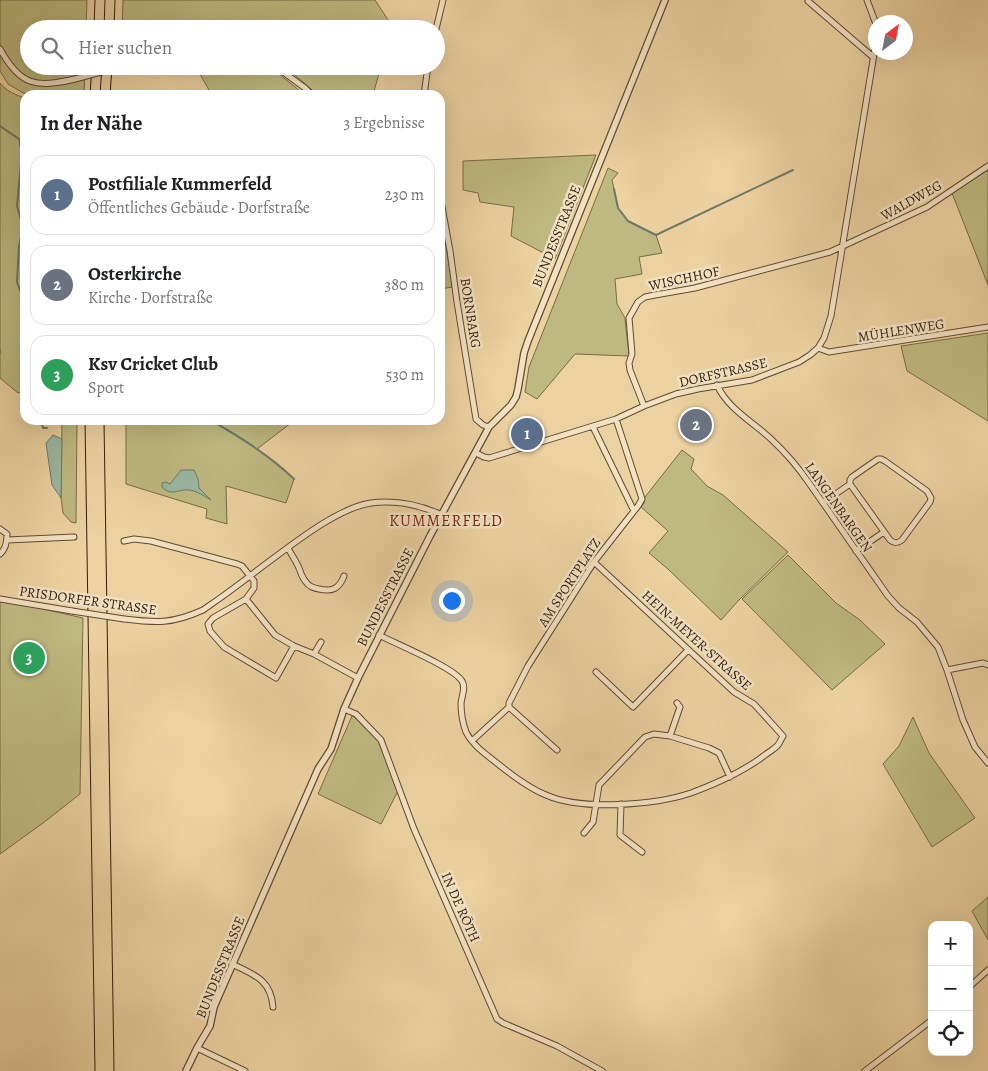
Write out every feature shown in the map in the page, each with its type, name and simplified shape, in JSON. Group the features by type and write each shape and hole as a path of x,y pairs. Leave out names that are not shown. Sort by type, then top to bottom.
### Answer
{"highway":[{"path":"99,20 100,0"},
{"path":"109,20 110,0"},
{"path":"95,90 96,75"},
{"path":"105,90 106,75"},
{"path":"90,425 100,1071"},
{"path":"99,425 109,1071"}],"street":[{"path":"438,20 443,0"},
{"name":"BUNDESSTRASSE","path":"186,1071 210,1026 214,1007 232,964 254,918 318,769 331,749 344,709 379,635 489,427 511,405 516,397 528,341 665,0"},
{"path":"867,0 873,15"},
{"path":"808,1 868,53"},
{"path":"0,49 10,66 22,77 38,84 55,84 91,75"},
{"path":"818,348 824,338 831,316 872,60"},
{"path":"287,75 307,90"},
{"path":"425,90 427,75"},
{"name":"WALDWEG","path":"841,248 926,207 988,166"},
{"name":"BORNBARG","path":"445,224 476,419 489,427"},
{"name":"WISCHHOF","path":"644,406 629,363 632,354 629,318 638,302 655,295 695,288 841,248"},
{"name":"MÜHLENWEG","path":"818,348 829,352 988,327"},
{"name":"DORFSTRASSE","path":"476,453 489,458 593,427 676,394 752,380 799,362 818,348"},
{"name":"LANGENBARGEN","path":"717,385 730,404 785,453 805,477 888,596 899,608 917,622 938,647 963,720 976,747 988,762"},
{"path":"593,427 634,511 642,499 616,419"},
{"path":"823,503 850,484 852,477 874,461 882,459 927,491 931,498 902,540 894,543 850,484"},
{"name":"PRISDORFER STRASSE","path":"0,599 124,619 154,622 173,621 203,610 288,548 335,516 352,508 370,503 401,502 430,510 442,516"},
{"name":"AM SPORTPLATZ","path":"472,741 508,707 528,666 594,562 634,511"},
{"path":"0,529 7,534 3,551 0,554"},
{"path":"856,550 884,532"},
{"path":"4,542 74,537"},
{"path":"124,541 134,539 151,542 242,566 254,582 254,588 246,599 213,618 208,624 210,631 224,647 276,678 294,646"},
{"path":"288,548 304,580 312,587 331,590 341,584 344,576"},
{"name":"HEIN-MEYER-STRASSE","path":"594,562 734,692 754,704 783,736 777,746 751,766 730,777"},
{"path":"246,599 275,636 314,654 358,678"},
{"path":"379,635 456,674 463,682 464,690 461,703 463,720 466,732 472,741 481,751 522,782 546,796 568,802 595,804 638,803 681,796 730,777 719,753 670,736 654,734 645,737 599,785 595,804 593,822 584,832"},
{"path":"314,654 321,642"},
{"path":"596,672 633,707 688,650"},
{"path":"947,670 983,663 988,665"},
{"path":"508,707 557,750"},
{"path":"670,736 680,707"},
{"name":"IN DE RÖTH","path":"344,709 356,714 381,740 414,830 497,1019 557,1046 602,1071"},
{"path":"621,804 620,835 642,852"},
{"path":"232,964 254,974 262,980 268,987 273,1007"},
{"path":"973,983 988,970"},
{"path":"865,1071 928,1023"},
{"path":"197,1048 245,1071"}],"shaded area":[{"path":"0,0 87,0 86,20 20,20 20,75 85,75 84,90 20,91 8,84 0,71"},
{"path":"123,0 375,0 388,20 122,20"},
{"path":"201,75 280,75 299,90 209,90"},
{"path":"295,75 379,75 374,90 312,90"},
{"path":"0,83 8,90 20,96 20,392 18,393 0,378"},
{"path":"596,155 555,259 511,236 514,207 480,202 478,193 463,190 463,161"},
{"path":"608,168 618,173 612,180 618,208 628,221 656,235 662,253 639,257 642,274 615,279 617,304 625,318 629,356 575,354 537,399 525,392 529,367"},
{"path":"988,170 988,285 952,193"},
{"path":"445,241 453,287 445,288"},
{"path":"988,333 988,421 907,371 901,346"},
{"path":"62,425 77,425 76,523 71,522 63,513 61,498"},
{"path":"126,425 288,425 257,449 294,479 286,503 226,486 227,524 206,518 207,509 126,484"},
{"path":"53,435 62,439 61,498 52,485 46,443"},
{"path":"682,450 694,459 691,469 707,486 723,495 788,552 721,620 649,553 668,531 641,507 645,497"},
{"path":"181,470 194,470 199,488 211,500 192,491 169,492 162,487 162,483 170,484"},
{"path":"788,555 836,603 860,620 885,644 832,690 742,599"},
{"path":"0,599 83,618 80,794 0,854"},
{"path":"352,716 379,741 398,791 381,824 318,794"},
{"path":"913,717 929,753 975,818 932,847 883,764 899,746"},
{"path":"988,897 988,940 972,911"}],"waterway":[{"path":"0,126 20,140"},
{"path":"19,139 20,144"},
{"path":"614,189 618,208 628,221 656,235 793,170"},
{"path":"20,174 17,206 20,216"},
{"path":"20,241 17,282 20,290"},
{"path":"42,425 43,428 47,428"},
{"path":"218,425 275,462 294,479"}],"place":[{"name":"Osterkirche","path":"696,425"},
{"name":"Postfiliale Kummerfeld","path":"527,434"},
{"name":"Ksv Cricket Club","path":"29,658"}],"district":[{"name":"KUMMERFELD","path":"446,520"}]}
